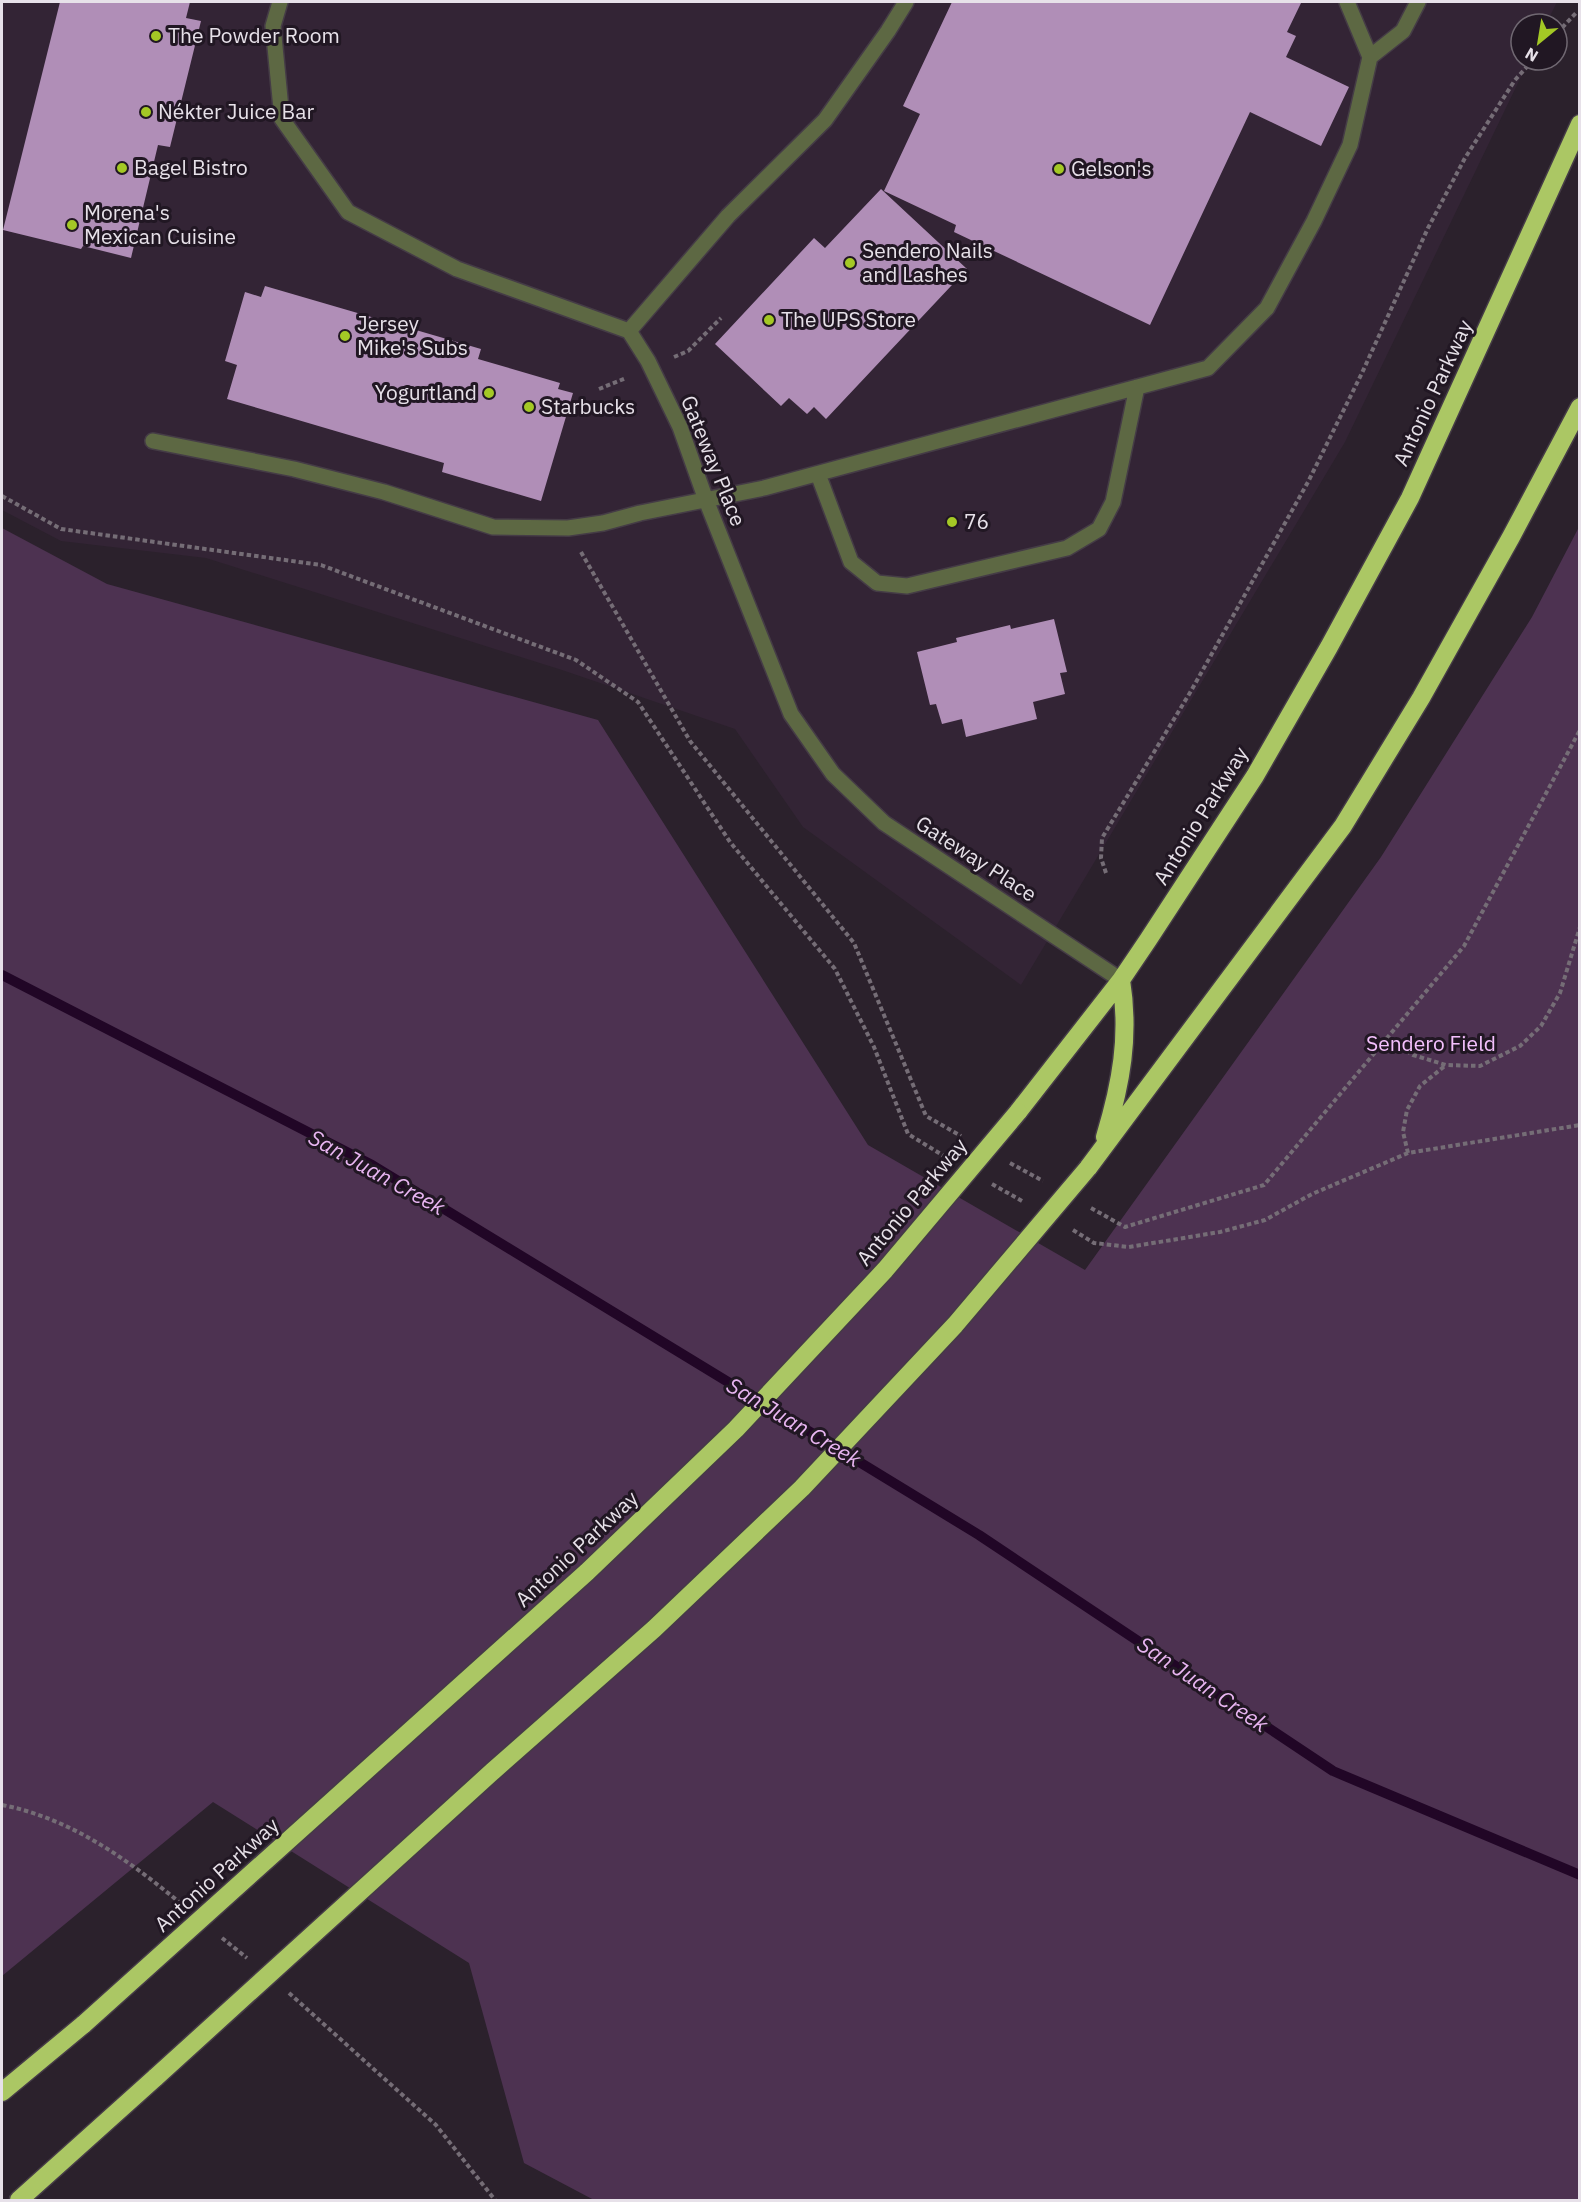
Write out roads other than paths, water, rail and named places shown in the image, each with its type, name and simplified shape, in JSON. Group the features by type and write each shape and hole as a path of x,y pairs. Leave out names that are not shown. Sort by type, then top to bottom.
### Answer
{"highway":[{"name":"Antonio Parkway","path":"2,2092 84,2024 587,1572 736,1429 885,1270 1018,1112 1121,980 1255,776 1329,647 1410,498 1580,124"},
{"path":"19,2200 493,1771 654,1629 794,1496 955,1325 1088,1168 1343,826 1421,698 1580,407"},
{"path":"1101,1150 1120,1081 1125,1034 1125,1006 1121,980"}],"lane":[{"path":"280,2 273,26 282,119 348,212 457,269 628,331 728,216 825,120 906,2"},
{"path":"153,441 294,469 384,492 493,527 568,528 603,523 640,513 764,488 1208,368 1268,308 1350,145 1370,57 1347,2"},
{"path":"1370,57 1403,31 1418,2"},
{"name":"Gateway Place","path":"628,331 651,368 680,427 706,500 791,714 833,774 884,823 1121,980"},
{"path":"818,474 851,562 877,583 907,586 1067,549 1099,528 1113,502 1137,387"}],"waterway":[{"name":"San Juan Creek","path":"2,975 372,1165 979,1535 1333,1771 1580,1875"}],"place":[{"name":"The Powder Room","path":"156,36"},
{"name":"Nékter Juice Bar","path":"146,112"},
{"name":"Bagel Bistro","path":"122,168"},
{"name":"Gelson's","path":"1059,169"},
{"name":"Morena's Mexican Cuisine","path":"72,225"},
{"name":"Sendero Nails and Lashes","path":"850,263"},
{"name":"The UPS Store","path":"769,320"},
{"name":"Jersey Mike's Subs","path":"345,336"},
{"name":"Yogurtland","path":"489,393"},
{"name":"Starbucks","path":"529,407"},
{"name":"76","path":"952,522"}],"park label":[{"name":"Sendero Field","path":"1431,1044"}]}
